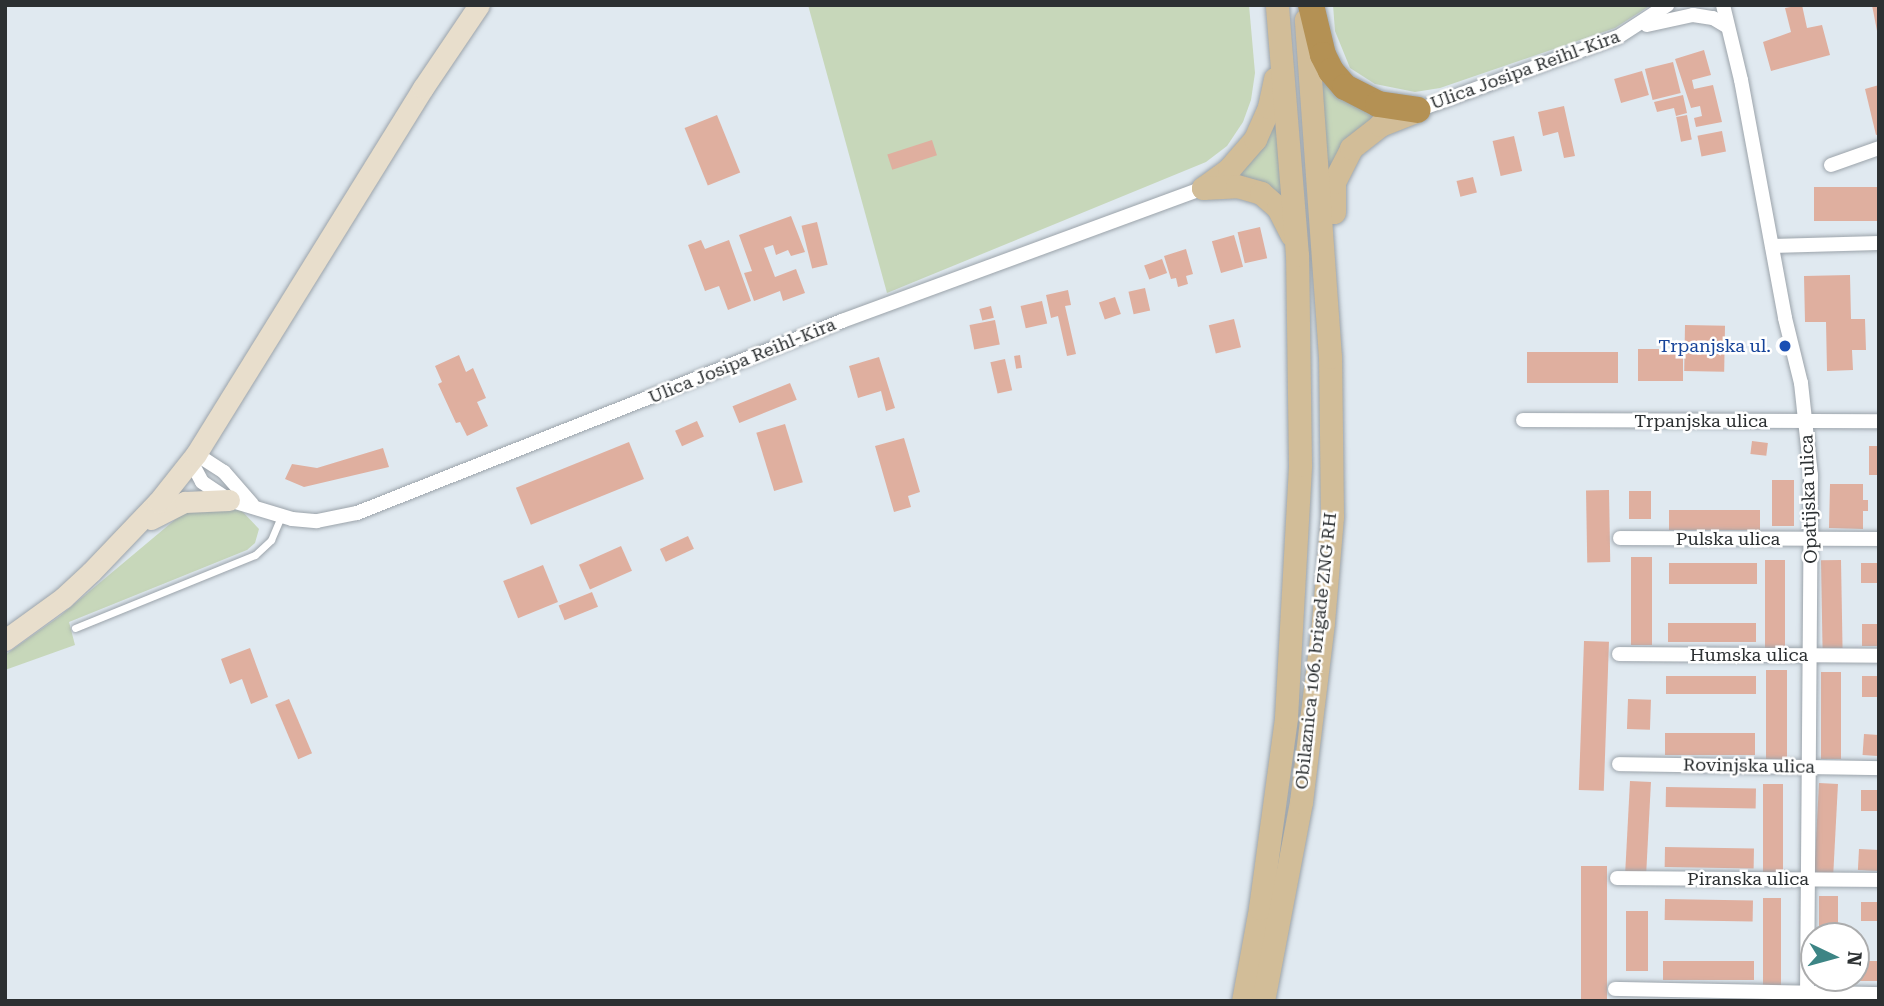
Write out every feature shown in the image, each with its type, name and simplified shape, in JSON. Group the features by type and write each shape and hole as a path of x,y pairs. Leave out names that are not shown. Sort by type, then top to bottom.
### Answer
{"highway":[{"path":"1311,5 1323,54 1331,71 1345,87 1378,104 1418,110"}],"main road":[{"path":"5,639 63,597 134,529 197,454 423,88 479,5"},
{"name":"Obilaznica 106. brigade ZNG RH","path":"1243,1001 1282,745 1292,644 1300,465 1297,255 1277,5"},
{"name":"Obilaznica 106. brigade ZNG RH","path":"1264,1001 1301,802 1323,622 1333,448 1325,277 1304,5"},
{"path":"1203,188 1242,155 1262,125 1274,87 1279,34"},
{"path":"1325,277 1335,231 1334,182 1340,165 1365,135 1380,125 1418,110"},
{"path":"1203,188 1237,186 1261,194 1278,208 1286,221 1297,255"},
{"path":"134,529 186,502 229,500"}],"street":[{"name":"Ulica Josipa Reihl-Kira","path":"1418,110 1598,45 1632,29 1667,5"},
{"name":"Opatijska ulica","path":"1723,5 1807,421 1812,539 1807,997"},
{"path":"1632,29 1693,15 1713,18 1728,27"},
{"path":"1831,165 1879,148"},
{"name":"Ulica Josipa Reihl-Kira","path":"252,504 281,516 317,521 357,513 842,321 1203,188"},
{"path":"1772,246 1879,243"},
{"name":"Trpanjska ulica","path":"1523,420 1879,421"},
{"path":"197,454 224,472 252,504 229,500 202,482 193,465 197,454"},
{"name":"Pulska ulica","path":"1620,538 1879,539"},
{"name":"Humska ulica","path":"1619,654 1879,656"},
{"name":"Rovinjska ulica","path":"1619,764 1879,768"},
{"name":"Piranska ulica","path":"1617,878 1879,880"},
{"path":"1615,989 1807,997 1879,994"}],"lane":[{"path":"75,628 255,555 271,540 281,516"}],"green space":[{"path":"808,5 1249,5 1255,73 1251,100 1243,122 1227,146 1206,162 887,293"},
{"path":"1333,5 1651,5 1615,28 1440,88 1415,92 1375,84 1350,68 1335,31"},
{"path":"1319,62 1379,112 1327,170"},
{"path":"1278,112 1286,208 1226,180"},
{"path":"228,506 241,510 259,529 255,543 247,550 69,622 75,645 5,670 5,655 60,616 177,518 192,510"}],"building":[{"path":"1802,5 1807,28 1822,25 1830,55 1771,71 1763,42 1791,32 1785,8"},
{"path":"1872,5 1879,5 1879,31 1877,31"},
{"path":"1704,50 1711,75 1692,80 1694,89 1713,85 1722,122 1696,127 1694,118 1702,116 1700,106 1691,108 1675,59"},
{"path":"1673,62 1681,93 1653,100 1645,69"},
{"path":"1642,71 1649,95 1621,103 1614,79"},
{"path":"1879,85 1879,134 1876,135 1865,89"},
{"path":"1683,95 1687,113 1676,116 1674,108 1657,112 1654,102"},
{"path":"1564,106 1575,156 1564,158 1558,132 1543,136 1538,112"},
{"path":"717,115 740,172 708,186 685,128"},
{"path":"1687,115 1692,140 1681,142 1676,117"},
{"path":"1722,131 1726,152 1701,156 1697,136"},
{"path":"1514,136 1522,171 1501,176 1493,141"},
{"path":"932,140 937,155 892,170 887,155"},
{"path":"1473,177 1477,193 1460,197 1457,181"},
{"path":"1814,187 1879,187 1879,221 1814,221"},
{"path":"791,216 805,252 791,256 788,250 776,255 773,245 764,248 775,277 796,269 805,293 783,301 780,291 754,301 744,273 752,271 739,235"},
{"path":"817,222 828,265 812,269 801,226"},
{"path":"1260,227 1267,258 1245,263 1238,232"},
{"path":"1234,235 1243,267 1221,273 1212,241"},
{"path":"701,240 705,249 729,240 751,301 728,310 719,286 705,291 688,245"},
{"path":"1186,249 1193,274 1186,276 1188,284 1178,287 1176,278 1171,279 1164,256"},
{"path":"1162,259 1167,273 1149,280 1144,265"},
{"path":"1850,275 1851,319 1865,319 1866,350 1852,350 1853,370 1827,371 1826,322 1805,322 1804,276"},
{"path":"1145,288 1150,310 1134,314 1128,292"},
{"path":"1068,290 1071,305 1065,306 1076,354 1067,356 1058,316 1051,318 1046,295"},
{"path":"1115,297 1121,314 1105,320 1099,303"},
{"path":"1042,301 1047,323 1026,328 1021,306"},
{"path":"991,306 994,318 982,321 979,309"},
{"path":"1234,319 1241,347 1216,353 1209,325"},
{"path":"995,320 1000,345 974,350 969,325"},
{"path":"1685,325 1725,326 1724,372 1684,371"},
{"path":"1638,349 1683,349 1683,381 1638,381"},
{"path":"1527,352 1618,352 1618,383 1527,383"},
{"path":"459,355 466,372 473,368 486,398 477,402 488,426 467,436 460,422 456,423 438,384 442,382 435,366"},
{"path":"1020,355 1022,368 1016,369 1014,356"},
{"path":"879,357 895,408 886,411 881,391 858,398 849,366"},
{"path":"1005,359 1012,390 998,394 990,362"},
{"path":"790,383 797,400 739,423 733,406"},
{"path":"697,421 704,437 682,446 675,431"},
{"path":"785,424 803,482 774,491 756,433"},
{"path":"904,438 920,492 908,496 911,507 894,512 875,446"},
{"path":"1752,441 1768,443 1766,456 1750,454"},
{"path":"629,442 644,479 531,525 516,488"},
{"path":"1869,446 1879,446 1879,475 1869,475"},
{"path":"383,448 389,467 304,487 285,479 292,464 317,468"},
{"path":"1772,480 1794,480 1794,526 1772,526"},
{"path":"1830,484 1863,484 1863,500 1868,500 1868,511 1863,511 1863,529 1829,528"},
{"path":"1586,490 1609,490 1610,562 1587,562"},
{"path":"1629,491 1651,491 1651,519 1629,519"},
{"path":"1669,510 1760,510 1760,530 1669,530"},
{"path":"688,536 694,549 666,562 660,549"},
{"path":"621,546 632,571 590,589 579,565"},
{"path":"1631,557 1652,557 1652,645 1631,645"},
{"path":"1765,560 1785,560 1785,650 1765,650"},
{"path":"1821,560 1841,560 1843,648 1823,648"},
{"path":"1669,563 1757,563 1757,584 1669,584"},
{"path":"1861,563 1879,563 1879,583 1861,583"},
{"path":"543,565 558,602 518,618 503,581"},
{"path":"592,592 598,607 565,620 559,605"},
{"path":"1668,623 1756,623 1756,642 1668,642"},
{"path":"1862,624 1879,624 1879,646 1862,646"},
{"path":"1584,641 1609,642 1604,791 1579,790"},
{"path":"250,648 268,697 251,704 242,679 230,684 221,659"},
{"path":"1766,670 1787,670 1787,759 1766,759"},
{"path":"1821,672 1841,672 1841,759 1821,759"},
{"path":"1666,676 1756,676 1756,694 1666,694"},
{"path":"1862,676 1879,676 1879,697 1862,697"},
{"path":"289,699 312,753 298,759 275,705"},
{"path":"1628,699 1651,700 1650,730 1627,729"},
{"path":"1665,733 1755,733 1755,755 1665,755"},
{"path":"1864,734 1879,735 1877,756 1863,755"},
{"path":"1630,781 1651,782 1646,875 1625,874"},
{"path":"1819,783 1838,784 1833,875 1814,874"},
{"path":"1763,784 1783,784 1783,873 1763,873"},
{"path":"1666,787 1756,789 1756,809 1666,807"},
{"path":"1861,790 1879,790 1879,811 1861,811"},
{"path":"1665,847 1754,849 1754,869 1665,867"},
{"path":"1859,849 1879,850 1878,871 1858,870"},
{"path":"1581,866 1607,866 1607,1001 1581,1001"},
{"path":"1819,896 1838,896 1838,922 1819,922"},
{"path":"1763,898 1781,898 1781,985 1763,985"},
{"path":"1665,899 1753,901 1753,922 1665,920"},
{"path":"1861,902 1879,902 1879,921 1861,921"},
{"path":"1626,911 1648,911 1648,971 1626,971"},
{"path":"1663,961 1754,961 1754,980 1663,980"},
{"path":"1870,961 1879,961 1879,981 1870,981"}],"place":[{"name":"Trpanjska ul.","path":"1785,346"}]}
